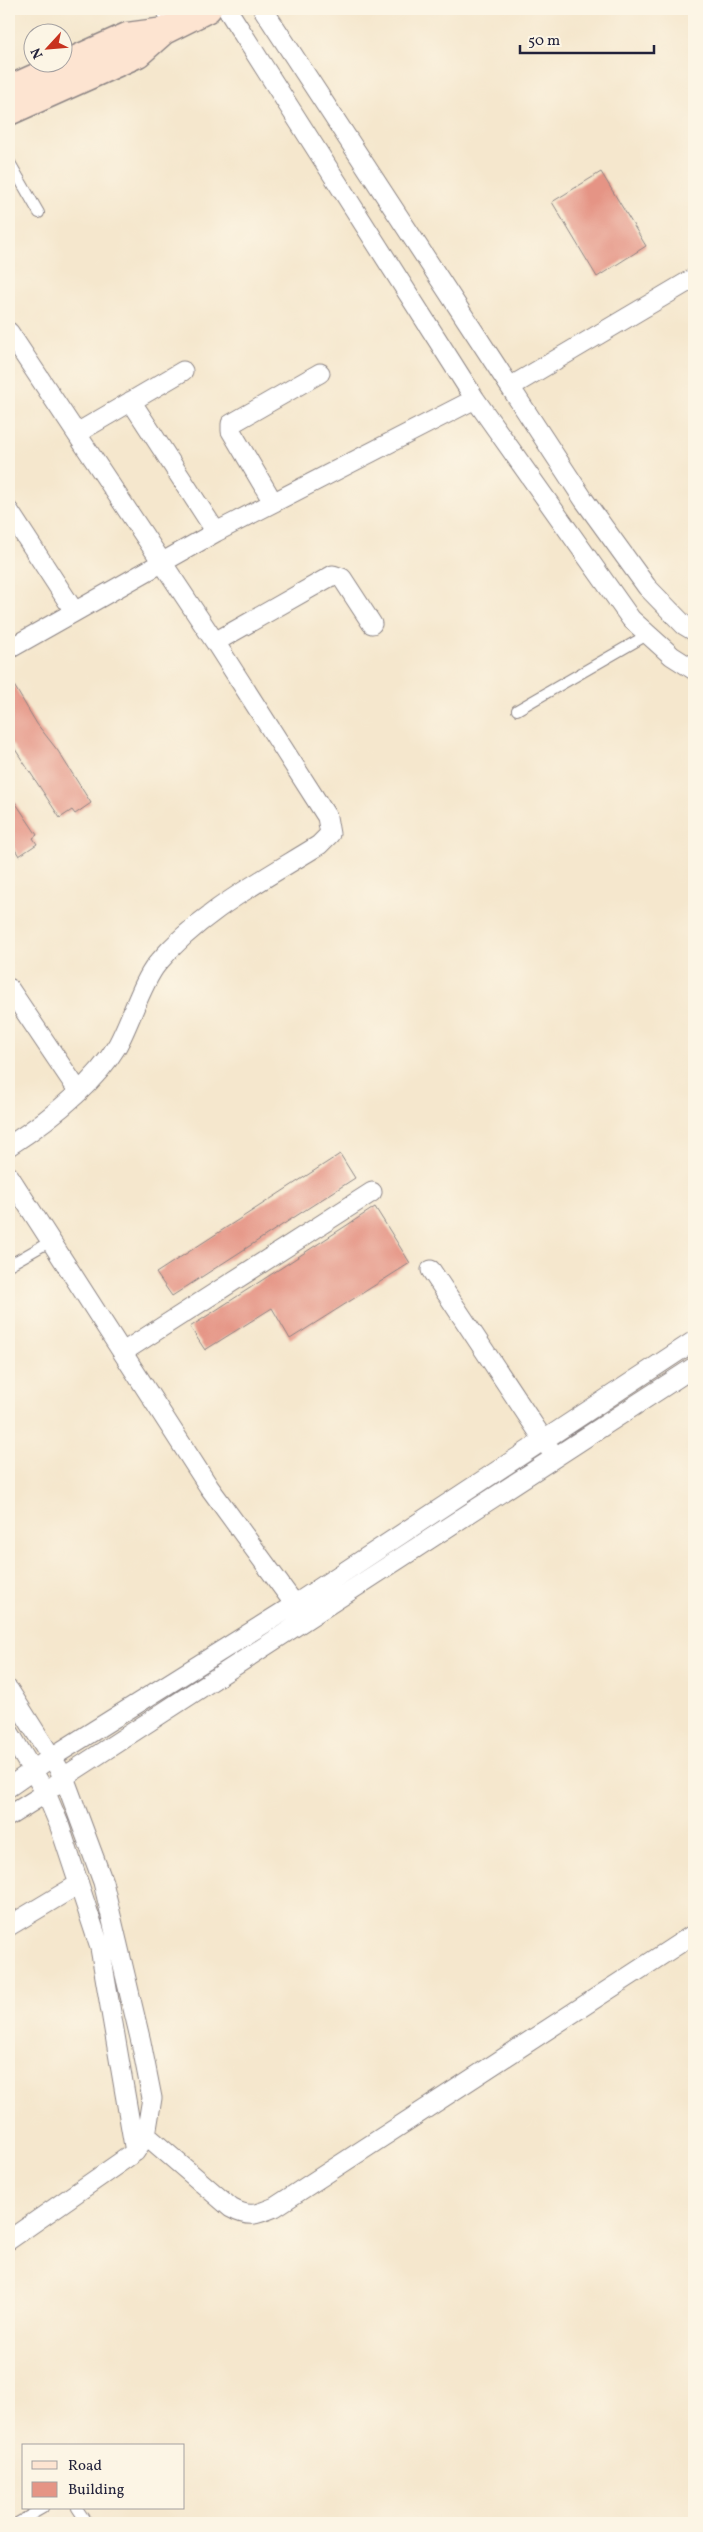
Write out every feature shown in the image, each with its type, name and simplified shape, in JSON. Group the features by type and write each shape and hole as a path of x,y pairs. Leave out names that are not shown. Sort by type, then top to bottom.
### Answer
{"main road":[{"path":"9,89 127,36 208,9"},
{"path":"9,112 138,54 167,22"}],"street":[{"path":"227,9 475,398 631,619 672,656 694,670"},
{"path":"264,9 584,500 647,587 684,625 694,630"},
{"path":"510,387 694,278"},
{"path":"9,332 215,642 327,817 330,834 319,845 215,910 186,934 156,965 116,1047 79,1092 9,1146"},
{"path":"77,433 183,371"},
{"path":"273,502 231,431 230,424 320,373"},
{"path":"9,649 161,561 475,398"},
{"path":"131,401 216,532"},
{"path":"9,511 74,611"},
{"path":"215,642 333,575 342,578 372,624"},
{"path":"9,988 79,1092"},
{"path":"9,1176 210,1487 306,1620"},
{"path":"123,1352 372,1192"},
{"path":"431,1270 556,1458"},
{"path":"9,1787 52,1757 294,1605 694,1341"},
{"path":"9,1816 46,1793 64,1777 694,1367"},
{"path":"9,1690 64,1777 103,1882 141,2042 152,2098 146,2135 134,2152 9,2240"},
{"path":"9,1732 46,1793 100,1948 134,2152"},
{"path":"9,1926 79,1884"},
{"path":"146,2135 231,2208 243,2215 257,2215 275,2207 694,1934"}],"lane":[{"path":"9,160 39,213"},
{"path":"516,710 647,635"},
{"path":"9,1265 51,1241"},
{"path":"17,2523 40,2510"},
{"path":"78,2510 87,2523"}],"building":[{"path":"601,172 646,246 597,277 552,202"},
{"path":"9,677 37,724 58,751 91,803 75,814 72,810 60,818 9,740"},
{"path":"9,793 37,835 33,838 37,844 19,856 9,840"},
{"path":"340,1154 355,1178 172,1296 156,1273"},
{"path":"375,1207 410,1263 290,1339 272,1308 205,1350 190,1327"}]}
